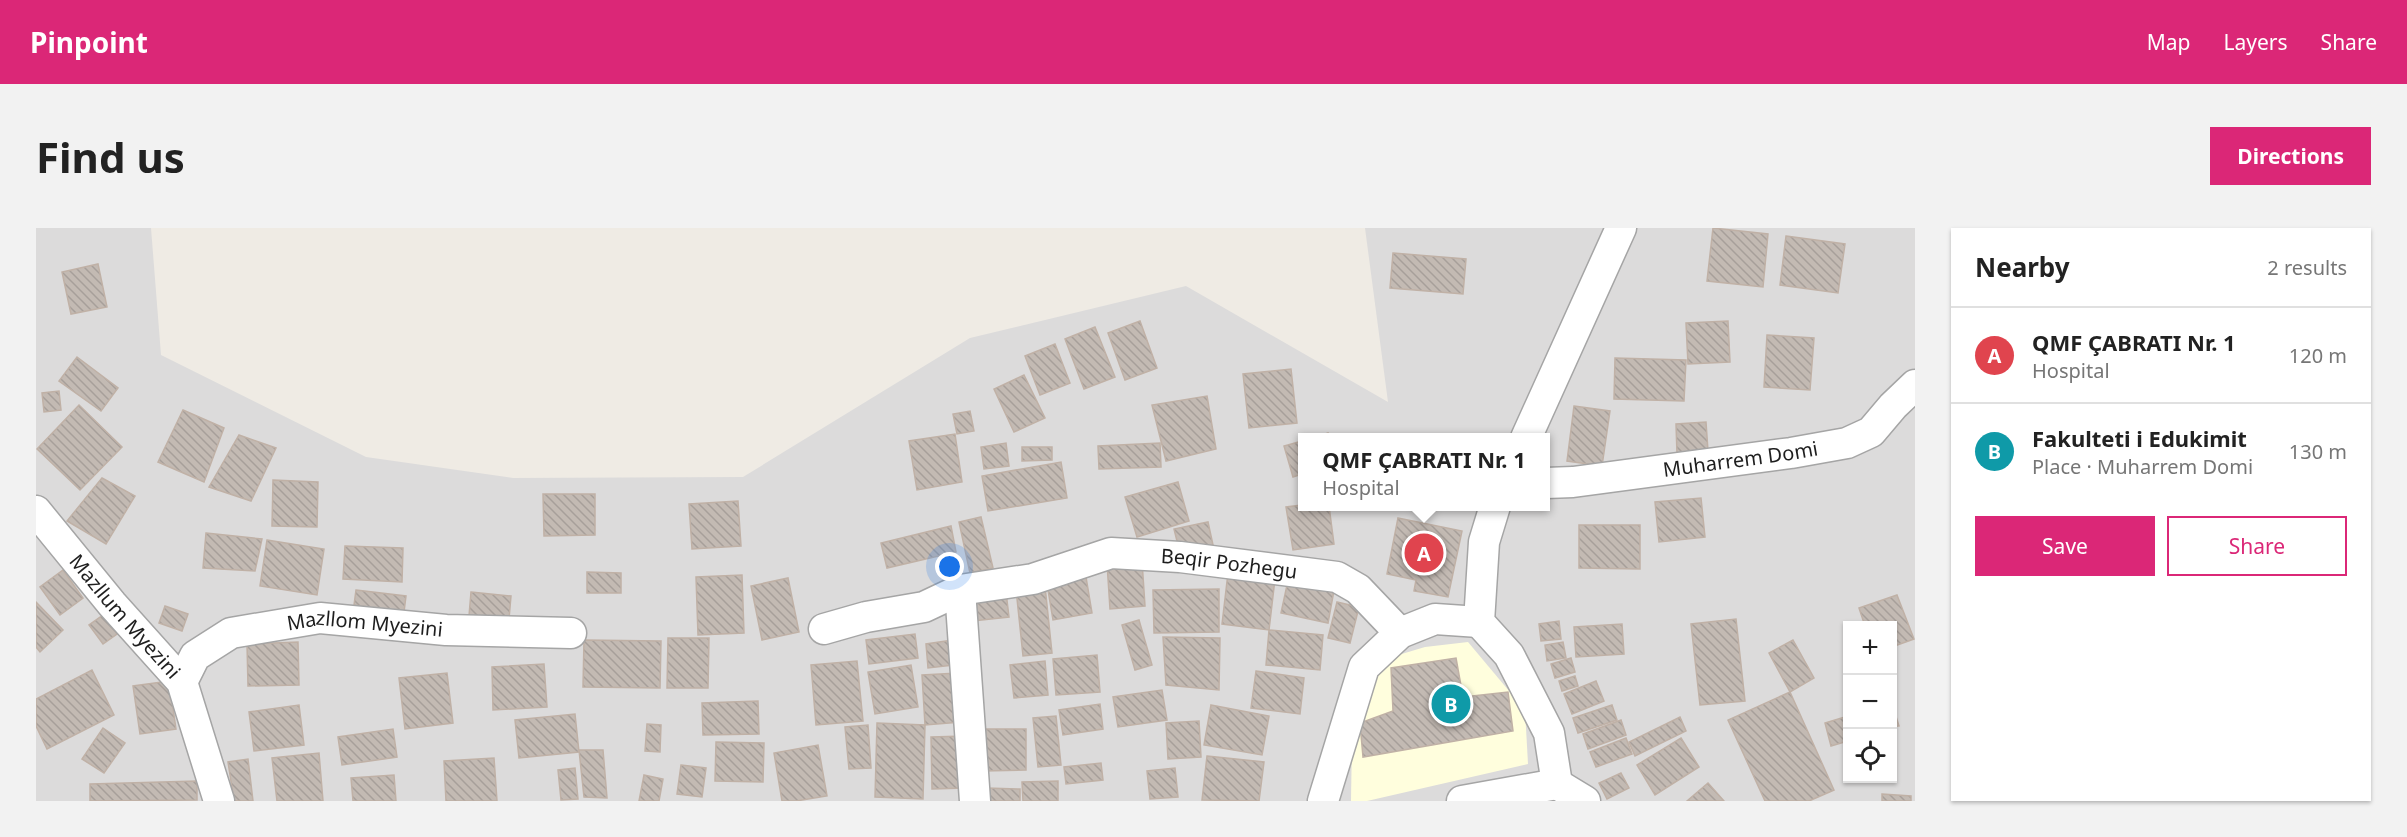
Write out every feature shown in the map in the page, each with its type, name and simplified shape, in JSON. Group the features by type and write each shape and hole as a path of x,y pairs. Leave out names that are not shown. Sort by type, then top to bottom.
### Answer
{"street":[{"path":"1528,433 1621,228"},
{"name":"Muharrem Domi","path":"1550,483 1573,482 1791,453 1847,443 1871,432 1915,385"},
{"name":"Mazllum Myezini","path":"36,511 112,604 182,682 219,801"},
{"path":"1494,511 1484,542 1479,621 1509,655 1549,733 1557,784"},
{"name":"Beqir Pozhegu","path":"824,629 866,617 924,607 960,590 1033,579 1111,553 1180,556 1337,577 1358,590 1400,633"},
{"path":"960,590 975,801"},
{"name":"Mazllom Myezini","path":"182,682 195,656 231,633 320,618 446,630 571,633"},
{"path":"1323,801 1364,667 1400,633 1435,620 1479,621"},
{"path":"1462,801 1557,784 1585,801"}],"shaded area":[{"path":"36,228 151,228 161,355 366,457 513,478 743,477 970,338 1186,286 1388,402 1365,228 1915,228 1915,801 36,801"},
{"path":"1468,642 1525,710 1528,764 1367,801 1351,801 1352,739 1385,659 1425,647"}],"building":[{"path":"1713,228 1768,234 1763,287 1707,281"},
{"path":"1786,236 1845,244 1838,293 1780,285"},
{"path":"1393,253 1466,259 1463,294 1390,288"},
{"path":"98,264 107,307 71,314 62,272"},
{"path":"1140,321 1157,368 1125,380 1108,333"},
{"path":"1728,321 1730,362 1688,364 1686,323"},
{"path":"1095,327 1115,377 1084,389 1065,339"},
{"path":"1767,335 1814,338 1810,390 1764,387"},
{"path":"1055,344 1070,383 1040,395 1025,356"},
{"path":"77,357 118,388 101,411 59,381"},
{"path":"1615,358 1686,360 1684,401 1614,399"},
{"path":"1291,369 1297,423 1249,428 1243,374"},
{"path":"1024,375 1045,418 1014,432 994,389"},
{"path":"59,391 61,410 44,412 42,393"},
{"path":"1207,396 1216,449 1166,461 1152,405"},
{"path":"79,405 122,447 80,490 37,449"},
{"path":"1574,406 1610,411 1602,466 1567,461"},
{"path":"183,410 224,428 204,482 158,462"},
{"path":"970,411 974,431 957,434 953,414"},
{"path":"1706,422 1708,451 1677,454 1676,424"},
{"path":"955,434 962,482 917,490 909,441"},
{"path":"239,435 276,448 251,501 209,487"},
{"path":"1298,442 1298,475 1293,477 1284,446"},
{"path":"1006,443 1009,466 984,469 981,447"},
{"path":"1160,443 1161,467 1099,469 1098,446"},
{"path":"1022,447 1052,447 1052,460 1022,461"},
{"path":"1061,462 1067,498 988,511 982,476"},
{"path":"102,478 135,496 106,544 67,521"},
{"path":"273,480 318,482 317,527 272,526"},
{"path":"1178,482 1189,521 1137,537 1125,497"},
{"path":"543,494 595,494 595,535 544,536"},
{"path":"1701,498 1705,537 1659,542 1655,502"},
{"path":"738,501 741,546 692,549 689,504"},
{"path":"1298,506 1298,511 1330,511 1334,544 1293,550 1286,507"},
{"path":"981,517 993,568 970,573 959,522"},
{"path":"1398,518 1462,531 1448,597 1414,591 1416,580 1387,574"},
{"path":"1208,522 1213,545 1180,553 1174,529"},
{"path":"1579,525 1640,525 1640,569 1579,568"},
{"path":"951,526 956,552 887,568 881,543"},
{"path":"206,533 262,539 255,571 203,568"},
{"path":"267,540 324,549 317,595 260,586"},
{"path":"345,546 403,548 402,582 343,579"},
{"path":"1142,561 1145,606 1110,609 1107,563"},
{"path":"63,570 83,598 60,615 40,587"},
{"path":"1085,571 1092,613 1053,620 1046,578"},
{"path":"587,572 621,573 621,593 587,593"},
{"path":"1228,573 1275,579 1269,630 1222,624"},
{"path":"742,575 744,633 698,635 696,577"},
{"path":"1289,576 1335,585 1328,623 1281,613"},
{"path":"788,578 799,632 762,640 751,586"},
{"path":"1045,586 1052,653 1023,656 1016,589"},
{"path":"1219,589 1219,632 1154,633 1153,590"},
{"path":"356,590 406,596 404,612 354,605"},
{"path":"471,592 511,596 509,619 469,616"},
{"path":"1006,592 1009,617 973,621 971,596"},
{"path":"1897,595 1914,639 1897,645 1897,621 1863,621 1859,608"},
{"path":"36,602 63,630 40,652 36,647"},
{"path":"1337,602 1359,607 1350,643 1328,638"},
{"path":"165,606 188,614 182,631 159,623"},
{"path":"103,615 117,634 103,644 89,625"},
{"path":"1736,619 1745,701 1700,705 1691,624"},
{"path":"1139,620 1152,665 1135,670 1122,625"},
{"path":"1559,621 1561,639 1541,641 1539,624"},
{"path":"1622,624 1624,654 1576,657 1574,627"},
{"path":"1269,630 1323,635 1320,670 1266,665"},
{"path":"915,634 918,658 869,664 866,640"},
{"path":"1163,637 1220,638 1219,690 1166,685"},
{"path":"668,638 709,638 708,688 667,688"},
{"path":"959,639 962,664 928,668 926,644"},
{"path":"584,640 661,641 660,688 583,687"},
{"path":"1793,640 1814,678 1790,692 1769,653"},
{"path":"298,642 299,685 248,686 247,644"},
{"path":"1563,642 1566,658 1547,661 1545,645"},
{"path":"1097,655 1100,692 1056,695 1053,659"},
{"path":"1456,658 1463,697 1508,692 1513,731 1363,757 1360,723 1393,711 1391,668"},
{"path":"1571,658 1575,672 1555,678 1551,664"},
{"path":"857,661 863,721 816,725 811,665"},
{"path":"1045,661 1048,695 1014,698 1010,665"},
{"path":"544,664 547,707 493,710 492,667"},
{"path":"911,665 918,707 875,714 868,672"},
{"path":"92,670 114,715 47,749 36,726 36,699"},
{"path":"1256,671 1304,678 1300,714 1251,708"},
{"path":"447,673 453,723 405,729 399,678"},
{"path":"958,673 961,722 925,725 922,675"},
{"path":"1575,676 1578,686 1562,691 1559,681"},
{"path":"169,681 176,729 140,734 133,686"},
{"path":"1596,681 1604,701 1572,714 1564,694"},
{"path":"1162,690 1167,720 1118,727 1113,697"},
{"path":"1790,692 1834,790 1809,801 1765,801 1728,720"},
{"path":"758,701 759,734 703,735 702,703"},
{"path":"1100,704 1103,729 1063,735 1059,710"},
{"path":"299,705 304,745 254,751 249,712"},
{"path":"1211,705 1269,716 1262,755 1204,745"},
{"path":"1612,705 1617,720 1578,733 1573,718"},
{"path":"575,714 579,752 519,758 515,720"},
{"path":"1056,716 1061,765 1038,767 1033,718"},
{"path":"1680,717 1686,731 1635,756 1629,742"},
{"path":"1843,718 1843,742 1831,746 1825,723"},
{"path":"1621,720 1626,735 1588,749 1583,734"},
{"path":"1199,721 1201,757 1168,759 1166,723"},
{"path":"877,723 925,725 923,799 875,797"},
{"path":"647,724 661,725 660,752 645,751"},
{"path":"868,725 871,768 849,769 845,727"},
{"path":"103,728 125,743 104,773 82,759"},
{"path":"393,729 397,757 342,765 338,737"},
{"path":"983,729 1026,729 1026,770 984,771"},
{"path":"964,736 965,788 932,789 931,737"},
{"path":"1626,738 1632,754 1596,767 1590,752"},
{"path":"1681,738 1699,767 1655,795 1637,765"},
{"path":"716,742 764,743 763,782 715,781"},
{"path":"818,745 827,796 782,801 774,753"},
{"path":"579,750 603,750 607,798 584,797"},
{"path":"319,753 323,801 277,801 272,758"},
{"path":"1207,756 1264,762 1259,801 1202,800"},
{"path":"494,758 497,801 446,801 444,761"},
{"path":"248,759 253,801 234,801 228,762"},
{"path":"1101,763 1103,780 1066,784 1064,767"},
{"path":"681,765 706,768 702,797 677,794"},
{"path":"575,768 578,799 561,800 558,770"},
{"path":"1175,768 1178,797 1150,799 1147,771"},
{"path":"1621,773 1629,788 1607,799 1599,783"},
{"path":"394,775 396,801 353,801 351,778"},
{"path":"644,775 663,779 659,801 639,801"},
{"path":"197,781 197,800 90,801 90,784"},
{"path":"1058,781 1058,801 1023,801 1022,782"},
{"path":"1708,783 1724,801 1687,801"},
{"path":"986,788 1020,789 1020,801 986,801"},
{"path":"1882,794 1911,796 1911,801 1882,801"}],"place":[{"name":"QMF ÇABRATI Nr. 1","path":"1424,553"},
{"name":"Fakulteti i Edukimit","path":"1451,704"}]}
